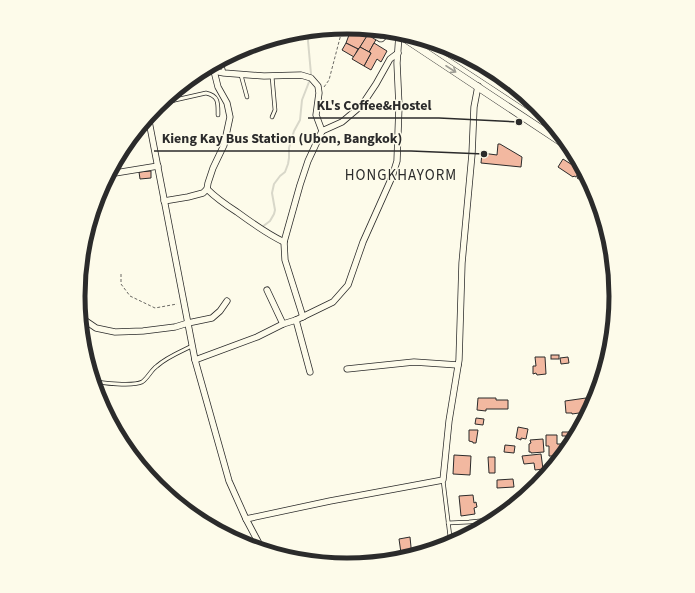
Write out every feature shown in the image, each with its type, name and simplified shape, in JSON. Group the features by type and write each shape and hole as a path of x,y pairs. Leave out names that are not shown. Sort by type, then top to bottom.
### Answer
{"street":[{"path":"195,360 257,337 283,324 303,317 333,302 348,285 363,242 392,177 397,161 399,106 397,39"},
{"path":"411,42 558,140"},
{"path":"303,317 285,260 284,242 308,161 322,131 342,122 362,105 390,59 398,53"},
{"path":"455,57 526,104"},
{"path":"164,200 188,197 203,192 207,189 213,168 224,145 230,117 227,103 218,87 214,71 241,75 301,75 311,78 318,86 319,93 316,115 322,131"},
{"path":"246,518 443,480 449,421 458,365 463,256 472,154 474,107 478,86"},
{"path":"150,124 195,360 229,481 260,544"},
{"path":"116,173 158,166"},
{"path":"207,189 216,198 274,237 284,242"},
{"path":"267,290 283,324"},
{"path":"86,322 96,328 115,332 175,328 188,323 212,318 220,311 227,300"},
{"path":"296,320 310,372"},
{"path":"347,369 414,362 458,365"}],"lane":[{"path":"372,35 380,40 385,37"},
{"path":"222,66 224,73"},
{"path":"241,75 247,97"},
{"path":"272,76 275,110 272,117"},
{"path":"172,101 206,93 215,96 218,102 218,115"},
{"path":"100,383 135,384 143,381 156,366 167,358 192,346"},
{"path":"443,480 450,538"},
{"path":"448,523 485,520"}],"path":[{"path":"319,93 329,80 341,34"},
{"path":"121,274 121,284 130,296 155,308 184,302"}],"building":[{"path":"349,34 368,35 358,49 346,43"},
{"path":"367,35 378,36 369,52 360,47"},
{"path":"346,43 358,49 354,57 342,50"},
{"path":"374,43 387,51 381,62 377,59 371,70 364,66 371,53 369,52"},
{"path":"360,47 371,53 364,66 352,59"},
{"path":"498,144 522,157 521,167 481,163 482,153 497,155"},
{"path":"563,159 576,168 579,172 576,177 573,177 558,167"},
{"path":"151,171 151,178 140,179 139,172"},
{"path":"580,174 584,182 577,178"},
{"path":"551,355 559,355 559,359 551,359"},
{"path":"535,357 545,357 546,374 533,374 533,366 536,366"},
{"path":"568,357 569,363 561,364 560,358"},
{"path":"478,398 508,400 508,409 486,409 486,411 477,410"},
{"path":"586,398 587,405 583,412 572,414 566,413 565,401"},
{"path":"476,418 484,419 483,425 475,424"},
{"path":"518,427 528,429 526,439 521,438 521,440 516,438"},
{"path":"469,430 478,430 476,443 469,441"},
{"path":"562,432 572,432 567,441 566,436 562,436"},
{"path":"546,435 557,435 557,444 562,444 562,448 556,456 549,456 549,446 546,446"},
{"path":"543,439 544,452 529,452 529,444 531,443 530,440"},
{"path":"505,445 515,446 514,453 504,452"},
{"path":"541,454 543,469 535,470 534,463 524,464 522,456"},
{"path":"454,455 471,456 470,475 453,474"},
{"path":"488,457 495,457 495,473 489,473"},
{"path":"513,479 514,487 497,488 497,480"},
{"path":"473,495 474,503 476,502 477,507 474,508 475,514 461,516 459,496"},
{"path":"410,537 411,551 401,553 399,539"}],"waterway":[{"path":"308,37 311,74"},
{"path":"262,227 270,221 274,214 275,210 272,193 274,184 285,172 288,164 289,148 294,131 300,120 302,100 309,82"}],"place":[{"name":"KL's Coffee&Hostel","path":"519,122"},
{"name":"Kieng Kay Bus Station (Ubon, Bangkok)","path":"484,154"}],"district":[{"name":"HONGKHAYORM","path":"401,175"}]}
